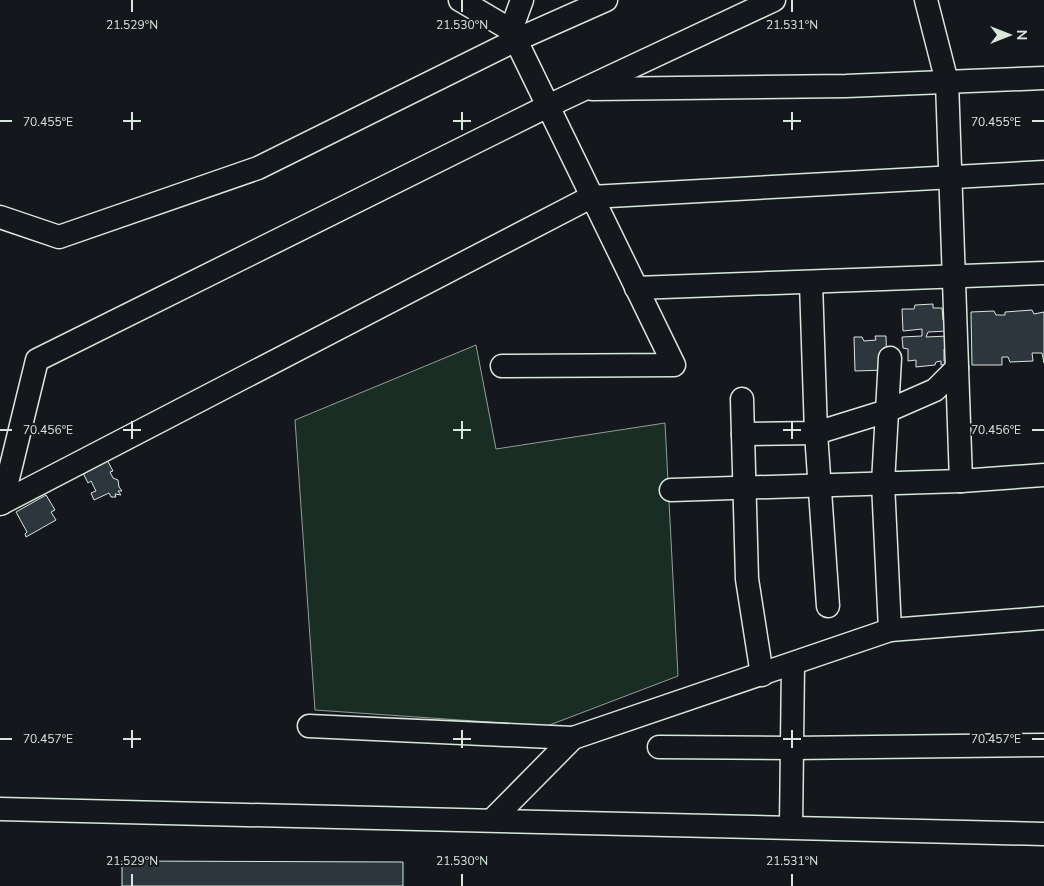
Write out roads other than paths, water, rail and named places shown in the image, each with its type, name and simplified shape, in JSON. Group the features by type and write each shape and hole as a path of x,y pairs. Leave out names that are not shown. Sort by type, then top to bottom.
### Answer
{"street":[{"path":"460,0 514,35 674,365 502,366"},
{"path":"514,35 522,0"},
{"path":"0,217 58,237 258,168 514,35 606,0"},
{"path":"1,504 37,360 548,106 774,0"},
{"path":"926,0 947,82 961,481"},
{"path":"583,89 846,86 1044,78"},
{"path":"1,504 591,197 1044,172"},
{"path":"636,288 954,278 1044,273"},
{"path":"811,283 816,433 828,606"},
{"path":"890,358 883,483 890,630"},
{"path":"743,434 816,433 887,411 935,390 957,368"},
{"path":"742,399 746,488 747,579 762,675"},
{"path":"671,490 961,481 1044,475"},
{"path":"309,726 573,738 890,630 1044,618"},
{"path":"791,827 793,664"},
{"path":"493,820 573,738"},
{"path":"659,747 792,748 1044,745"},
{"path":"0,809 1044,834"}]}
